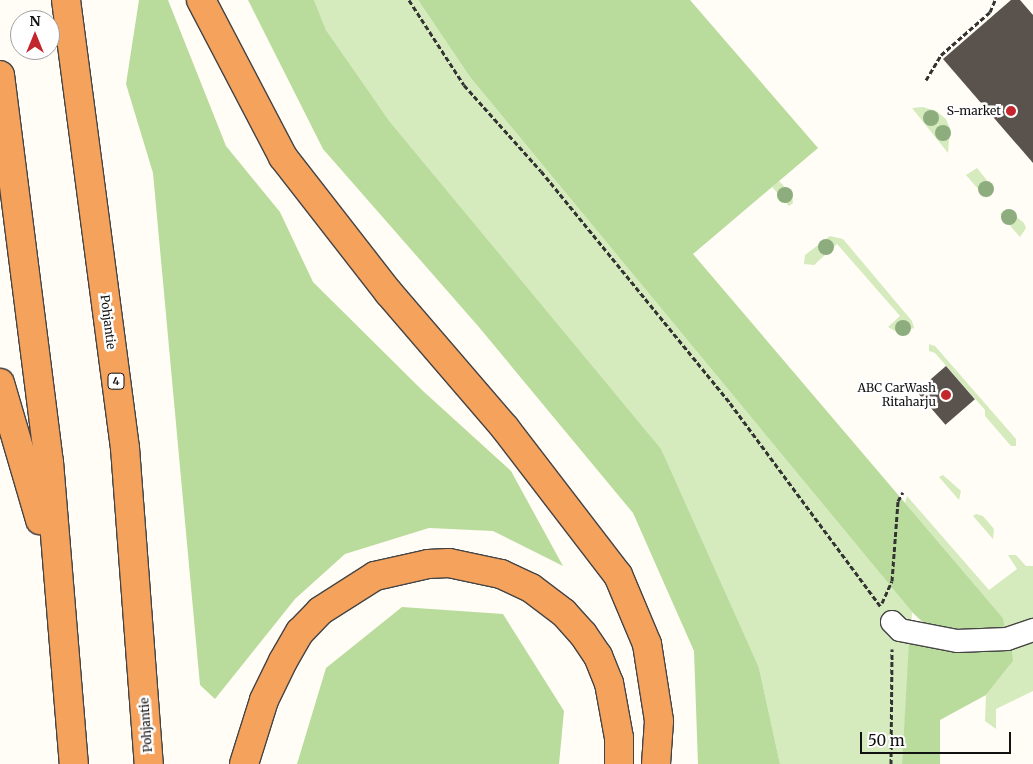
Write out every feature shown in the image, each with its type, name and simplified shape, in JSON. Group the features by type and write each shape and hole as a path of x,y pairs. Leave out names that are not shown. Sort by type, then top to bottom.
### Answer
{"highway":[{"name":"Pohjantie","path":"66,0 125,448 149,764"},
{"path":"201,0 283,157 389,293 505,428 618,575 647,644 659,721 656,764"},
{"path":"0,75 49,462 74,764"},
{"path":"0,383 24,456 60,599"},
{"path":"244,764 264,700 279,669 300,632 320,611 375,576 428,564 449,563 501,574 531,588 564,613 583,634 598,656 609,683 618,730 619,764"}],"street":[{"path":"886,614 900,630 932,639 980,642 1007,639 1033,630"}],"path":[{"path":"409,0 464,84 541,171 730,403 886,614"},
{"path":"926,80 941,55 990,12 995,0"},
{"path":"890,764 886,614 892,581 898,501 902,492"}],"green space":[{"path":"139,0 168,0 226,146 280,212 313,282 423,391 511,471 563,566 493,531 429,528 345,554 295,599 215,699 200,685 153,173 126,84"},
{"path":"248,0 314,0 326,30 389,121 661,449 759,668 780,764 698,764 694,651 633,513 478,326 323,149"},
{"path":"314,0 418,0 470,77 912,612 902,764 780,764 759,668 326,30"},
{"path":"418,0 690,0 818,148 693,254 1003,618 1006,632 929,628 912,612 470,77"},
{"path":"923,107 936,111 946,119 950,129 948,153 912,108"},
{"path":"977,168 994,189 986,198 966,175"},
{"path":"779,181 792,195 793,203 789,206 772,187"},
{"path":"1007,209 1024,223 1026,228 1020,237 1000,214"},
{"path":"830,236 843,239 912,321 914,328 899,333 888,327 900,316 837,244 814,265 804,264 805,255"},
{"path":"929,344 935,346 1016,439 1016,446 1011,446 985,416 985,410 935,353 929,351"},
{"path":"943,475 961,491 959,500 939,477"},
{"path":"907,496 989,590 1017,569 1008,555 1016,555 1026,566 1033,566 1033,623 1006,632 1003,618 905,503"},
{"path":"976,514 983,516 994,529 993,539 973,516"},
{"path":"402,607 503,614 564,711 559,764 297,764 326,668"},
{"path":"1033,637 1033,691 996,709 996,729 985,721 986,695 1013,661 1012,646"},
{"path":"909,643 1012,646 1013,661 986,695 940,720 940,764 902,764"}],"building":[{"name":"S-market","path":"1011,0 1020,0 1033,15 1033,163 943,59"},
{"name":"ABC CarWash Ritaharju","path":"946,366 975,399 945,425 917,392"}],"place":[{"name":"S-market","path":"1011,111"},
{"name":"ABC CarWash Ritaharju","path":"946,395"}]}
